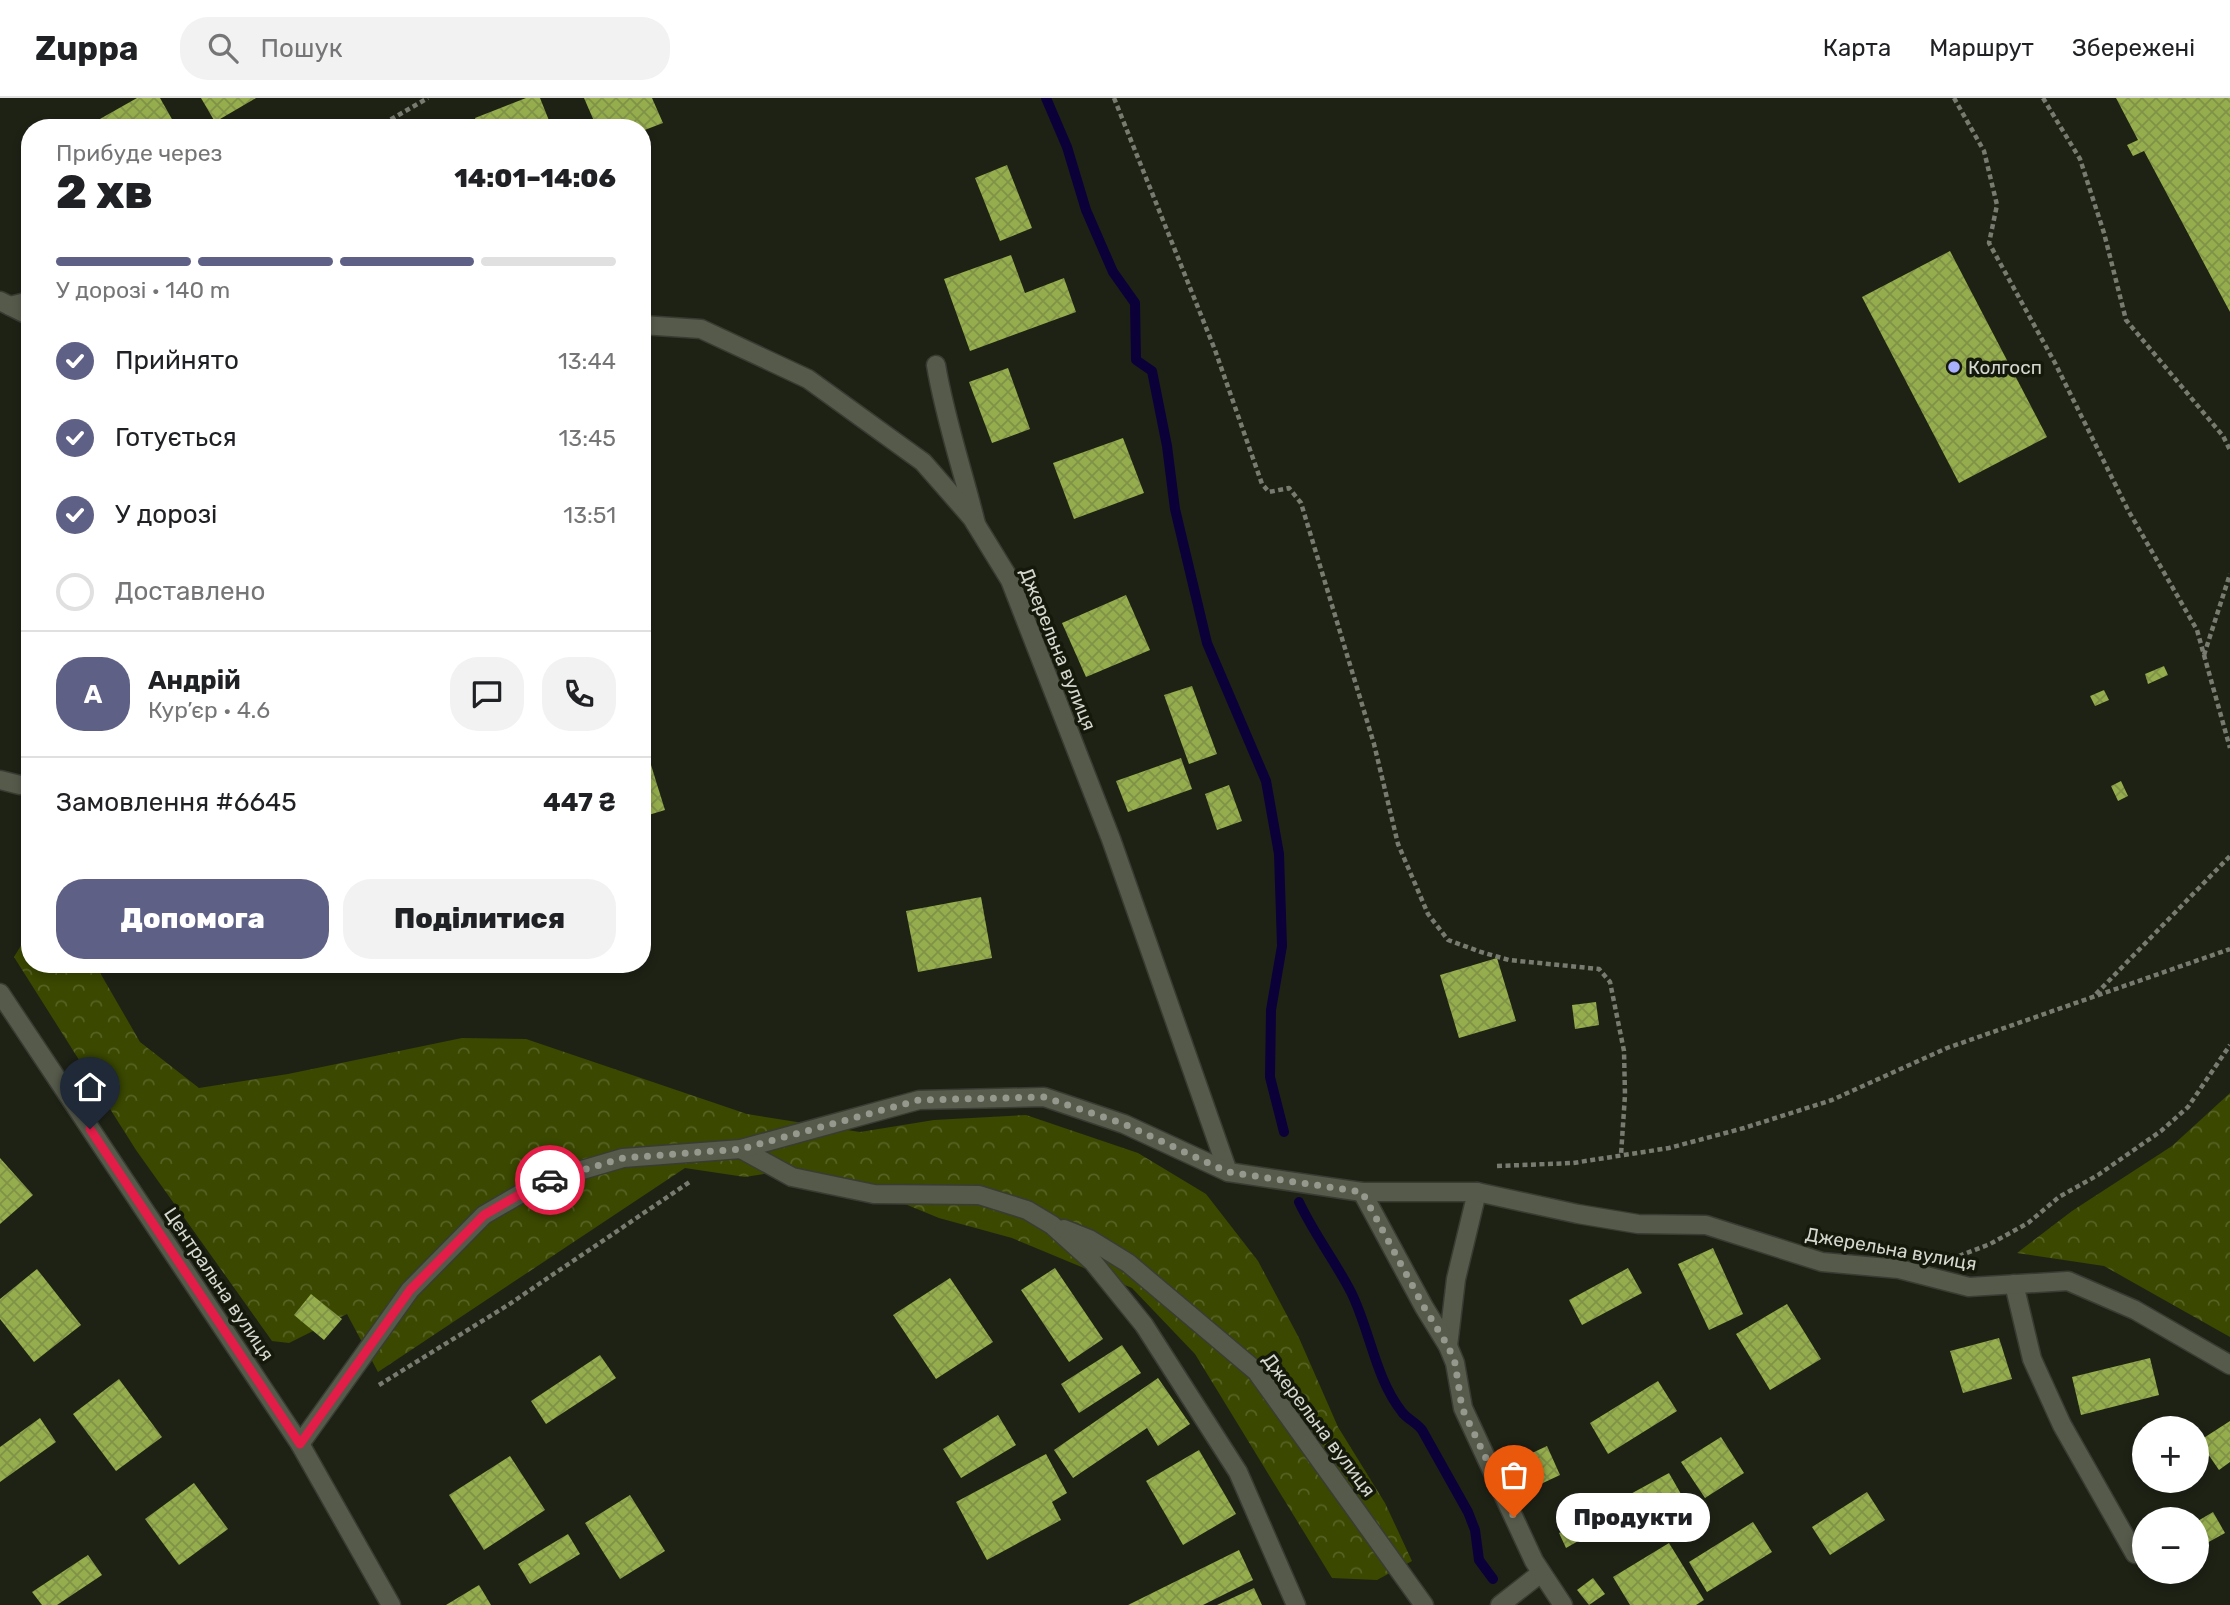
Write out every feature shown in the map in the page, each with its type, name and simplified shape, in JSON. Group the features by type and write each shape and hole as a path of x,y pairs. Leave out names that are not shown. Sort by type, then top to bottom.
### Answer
{"street":[{"path":"5,303 21,311"},
{"name":"Джерельна вулиця","path":"651,326 701,329 808,379 923,462 976,524 1010,580 1076,748 1111,839 1228,1172"},
{"path":"936,365 943,407 964,473 976,524"},
{"path":"0,780 20,785"},
{"name":"Центральна вулиця","path":"0,993 300,1444 391,1605"},
{"name":"Джерельна вулиця","path":"741,1149 919,1100 1044,1097 1124,1124 1228,1172 1362,1192 1477,1192 1638,1224 1706,1225 1822,1262 1899,1269 1969,1287 2068,1281 2135,1310 2230,1365"},
{"path":"300,1444 410,1290 484,1215 541,1182 623,1158 741,1149"},
{"name":"Джерельна вулиця","path":"741,1149 792,1177 874,1194 979,1195 1027,1210 1052,1225 1089,1239 1128,1263 1256,1371 1424,1605"},
{"path":"1362,1192 1448,1346 1455,1363 1462,1408 1541,1573 1563,1605"},
{"path":"1448,1346 1456,1279 1477,1192"},
{"name":"Джерельна вулиця","path":"1052,1225 1093,1262 1151,1336 1238,1472 1296,1605"},
{"path":"2014,1284 2032,1359 2057,1414 2132,1547"},
{"path":"1500,1605 1541,1573"}],"path":[{"path":"392,119 428,98"},
{"path":"1114,98 1215,350 1262,484 1269,492 1289,488 1301,503 1374,744 1398,844 1428,914 1448,940 1480,952 1510,960 1599,969 1610,982 1624,1051 1625,1095 1621,1155"},
{"path":"1954,98 1984,151 1997,205 1989,243 2055,363 2128,510 2197,630 2230,748"},
{"path":"2043,98 2080,159 2104,233 2126,320 2223,436 2230,450"},
{"path":"2204,656 2230,574"},
{"path":"2094,996 2230,856"},
{"path":"1484,1168 1573,1163 1669,1148 1832,1100 1947,1048 2230,949"},
{"path":"1924,1275 1945,1262 1990,1244 2028,1223 2059,1198 2098,1175 2161,1130 2188,1107 2230,1045"},
{"path":"374,1387 508,1305 695,1178"}],"green space":[{"path":"21,946 21,968 14,957"},
{"path":"24,973 100,973 140,1042 199,1088 288,1074 462,1038 526,1039 747,1114 860,1132 934,1120 1026,1115 1138,1153 1206,1194 1258,1261 1299,1338 1338,1427 1385,1503 1412,1561 1377,1580 1332,1578 1195,1354 1132,1288 1012,1238 939,1218 856,1184 782,1171 745,1177 685,1168 378,1372 347,1314 289,1343 272,1341 136,1150"},
{"path":"2230,1093 2230,1337 2104,1266 2017,1253 2072,1211 2172,1146"}],"building":[{"path":"137,98 160,98 172,119 100,119"},
{"path":"201,98 256,98 220,119 213,119"},
{"path":"526,98 540,98 548,119 475,119"},
{"path":"584,98 652,98 663,123 651,128 651,119 593,119"},
{"path":"2116,98 2230,98 2230,312 2144,151 2133,156 2127,145 2138,140"},
{"path":"1007,165 1032,228 1000,241 975,178"},
{"name":"Колгосп","path":"1950,251 2047,437 1959,483 1862,297"},
{"path":"1011,255 1025,293 1064,278 1076,312 970,351 944,279"},
{"path":"1008,368 1030,429 992,443 969,382"},
{"path":"1123,438 1144,493 1074,519 1053,463"},
{"path":"1126,595 1150,650 1086,677 1062,623"},
{"path":"2164,666 2168,675 2148,684 2145,674"},
{"path":"1192,686 1217,754 1189,764 1164,695"},
{"path":"2104,690 2109,700 2095,706 2090,696"},
{"path":"1181,758 1192,789 1128,812 1116,781"},
{"path":"651,765 665,810 651,814"},
{"path":"2121,781 2128,796 2118,801 2111,786"},
{"path":"1229,785 1242,821 1217,830 1205,794"},
{"path":"981,897 992,958 918,972 906,911"},
{"path":"1497,958 1516,1021 1459,1038 1440,975"},
{"path":"1596,1002 1599,1025 1575,1029 1572,1005"},
{"path":"0,1158 33,1195 0,1224"},
{"path":"1713,1248 1743,1314 1709,1330 1678,1264"},
{"path":"1055,1268 1103,1339 1069,1362 1021,1290"},
{"path":"1628,1268 1642,1293 1582,1325 1569,1300"},
{"path":"37,1269 81,1325 34,1362 0,1319 0,1299"},
{"path":"950,1278 993,1342 936,1379 893,1315"},
{"path":"311,1294 342,1319 324,1340 294,1315"},
{"path":"1787,1304 1821,1359 1770,1390 1736,1334"},
{"path":"1999,1338 2012,1379 1963,1393 1950,1351"},
{"path":"1122,1345 1141,1373 1079,1413 1061,1384"},
{"path":"600,1355 616,1378 546,1424 531,1401"},
{"path":"2150,1358 2159,1395 2081,1415 2072,1377"},
{"path":"1158,1378 1190,1424 1158,1446 1147,1428 1073,1478 1054,1450"},
{"path":"119,1379 162,1437 116,1471 73,1414"},
{"path":"1658,1381 1677,1411 1608,1454 1590,1423"},
{"path":"998,1415 1016,1445 961,1478 943,1449"},
{"path":"40,1418 56,1442 0,1482 0,1447"},
{"path":"2230,1421 2230,1462 2219,1470 2209,1456 2209,1435"},
{"path":"1721,1437 1744,1473 1705,1498 1681,1462"},
{"path":"1547,1446 1560,1475 1528,1490 1515,1461"},
{"path":"1199,1450 1236,1514 1183,1545 1146,1481"},
{"path":"1046,1454 1067,1493 1052,1502 1061,1520 987,1560 956,1502"},
{"path":"510,1456 545,1510 484,1550 449,1495"},
{"path":"1669,1473 1681,1494 1597,1540 1594,1532 1566,1548 1559,1533"},
{"path":"194,1483 228,1529 179,1565 145,1519"},
{"path":"1867,1492 1885,1520 1830,1555 1812,1527"},
{"path":"630,1495 665,1551 620,1579 585,1523"},
{"path":"2213,1512 2225,1533 2209,1542 2209,1514"},
{"path":"1753,1522 1772,1552 1707,1592 1689,1562"},
{"path":"568,1534 580,1554 530,1584 518,1564"},
{"path":"1669,1543 1704,1600 1696,1605 1630,1605 1613,1577"},
{"path":"1239,1550 1253,1580 1203,1605 1128,1605"},
{"path":"88,1555 102,1575 57,1605 42,1605 32,1592"},
{"path":"1593,1578 1605,1594 1589,1605 1577,1590"},
{"path":"479,1585 491,1605 446,1605"},
{"path":"1254,1588 1262,1605 1217,1605"}],"waterway":[{"path":"1046,98 1067,147 1086,210 1113,272 1135,303 1136,360 1152,371 1167,446 1175,509 1207,643 1266,781 1279,854 1282,946 1271,1010 1270,1077 1284,1132"},
{"path":"1299,1202 1351,1292 1393,1399 1404,1414 1422,1430 1468,1512 1475,1530 1479,1560 1493,1579"}],"way so far":[{"path":"550,1180 623,1158 741,1149 919,1100 1044,1097 1124,1124 1228,1172 1362,1192 1448,1346 1455,1363 1462,1408 1514,1517"}],"place":[{"name":"Колгосп","path":"1954,367"},
{"name":"Продукти","path":"1514,1517"}],"route":[{"path":"90,1129 300,1444 410,1290 484,1215 541,1182 550,1180"}]}
